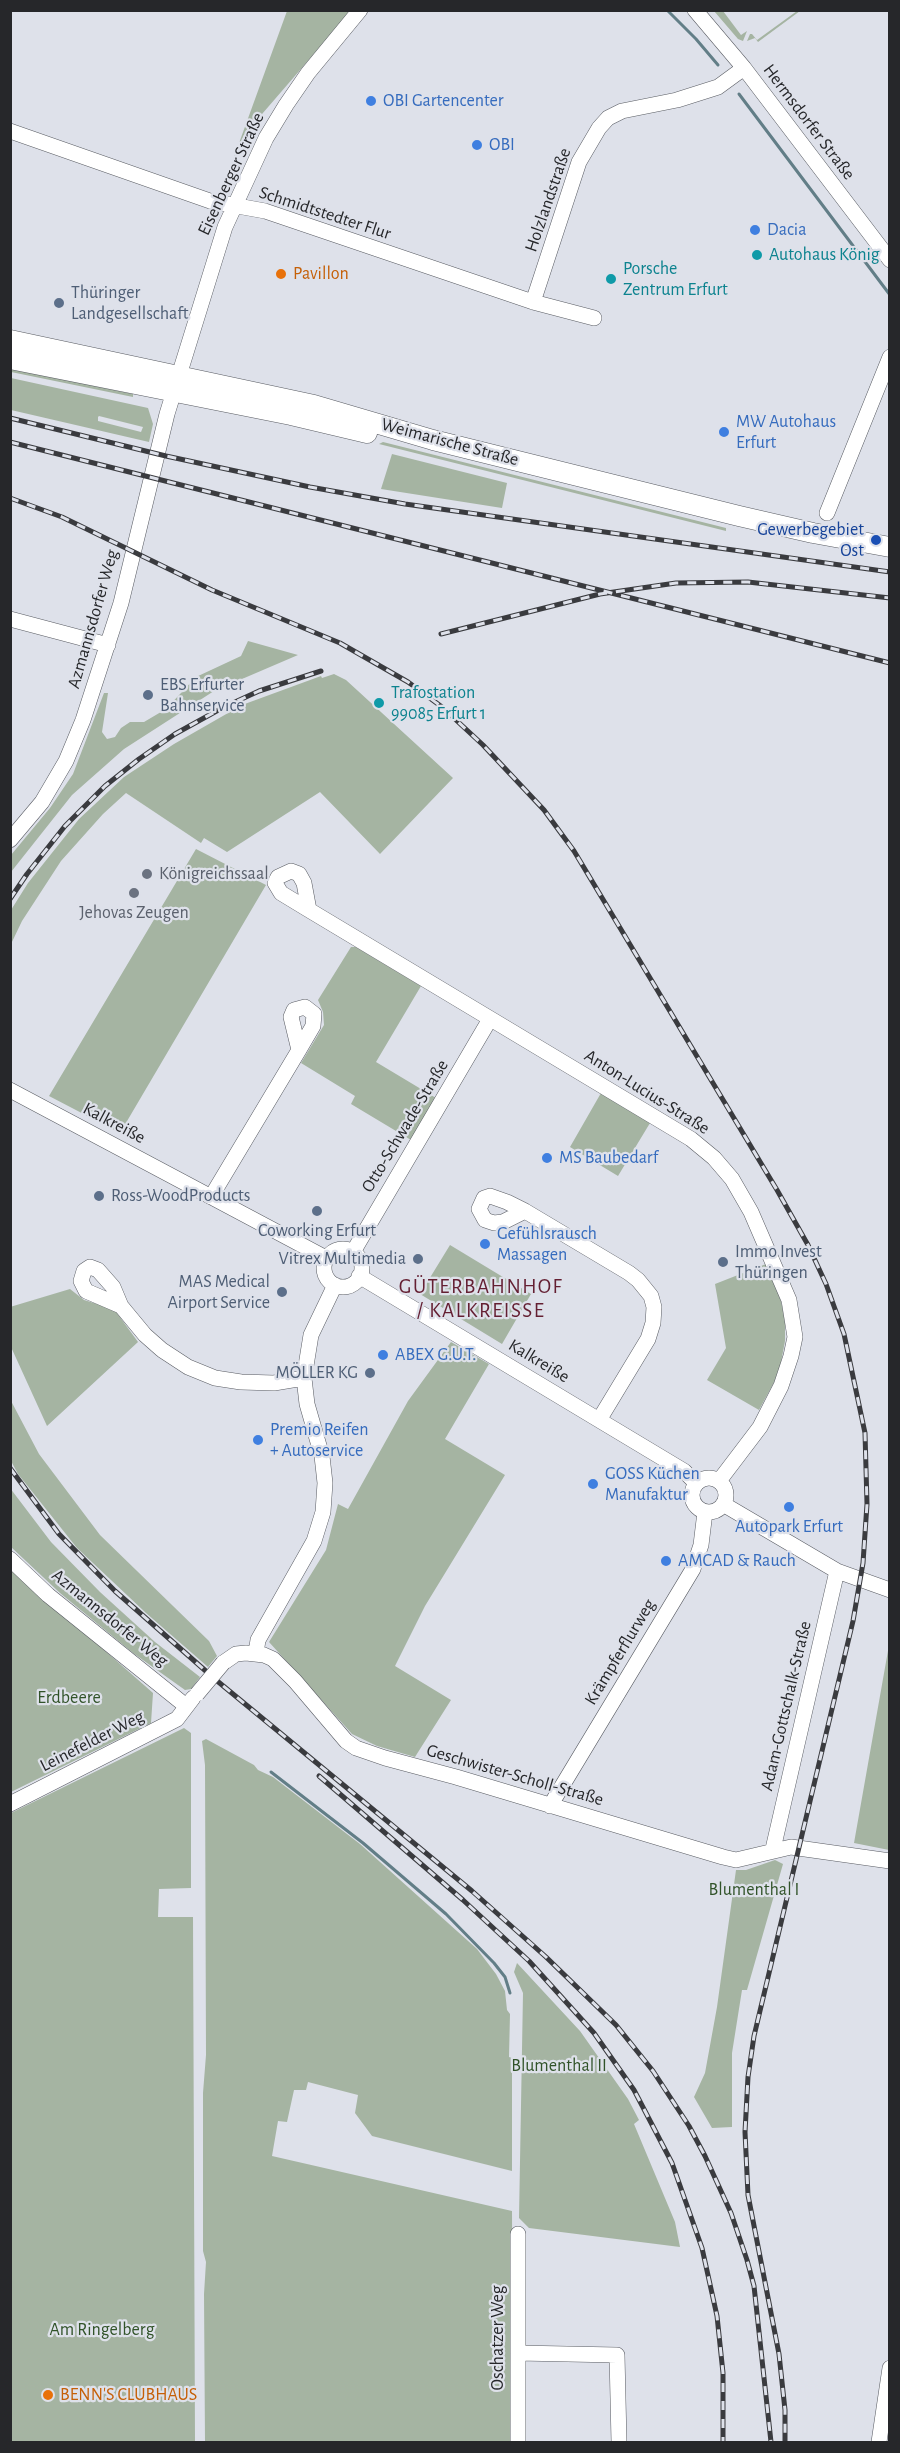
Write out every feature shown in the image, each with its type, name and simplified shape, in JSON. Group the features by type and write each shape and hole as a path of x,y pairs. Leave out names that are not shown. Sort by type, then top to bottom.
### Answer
{"main road":[{"name":"Weimarische Straße","path":"10,340 291,415 797,540 890,556"},
{"name":"Weimarische Straße","path":"10,359 314,405 433,440 769,523 890,547"}],"street":[{"name":"Eisenberger Straße","path":"177,383 210,270 234,206 266,138 308,73 360,10"},
{"name":"Hermsdorfer Straße","path":"695,10 744,68 890,260"},
{"name":"Holzlandstraße","path":"533,302 579,162 599,128 608,118 622,111 677,100 718,87 744,68"},
{"name":"Schmidtstedter Flur","path":"10,131 210,201 265,211 533,302 594,318"},
{"path":"827,513 890,357"},
{"name":"Azmannsdorfer Weg","path":"10,840 42,802 66,761 83,720 121,603 161,434 177,383"},
{"path":"10,619 108,645"},
{"name":"Anton-Lucius-Straße","path":"309,910 691,1139 714,1158 732,1179 751,1212 789,1300 795,1337 781,1386 759,1427 719,1481"},
{"name":"Otto-Schwade-Straße","path":"353,1252 490,1019"},
{"path":"211,1197 299,1050"},
{"name":"Kalkreiße","path":"10,1090 326,1258"},
{"path":"525,1211 629,1273 651,1296 654,1307 653,1323 648,1339 599,1420"},
{"path":"348,1249 353,1252 361,1266 359,1276 351,1284 335,1285 326,1276 324,1270 326,1258 336,1250 348,1249"},
{"name":"Kalkreiße","path":"359,1276 684,1471 696,1483"},
{"path":"186,1706 223,1663 236,1654 256,1653 258,1640 314,1541 322,1512 325,1483 322,1456 308,1404 304,1378 311,1335 335,1285"},
{"path":"121,1306 162,1350 202,1374 241,1382 274,1383 304,1378"},
{"path":"709,1478 719,1481 726,1495 723,1504 715,1511 705,1512 695,1506 692,1500 692,1489 696,1483 709,1478"},
{"path":"723,1504 837,1571 890,1590"},
{"name":"Krämpferflurweg","path":"550,1806 693,1569 701,1545 705,1512"},
{"name":"Azmannsdorfer Weg","path":"10,1559 48,1595 186,1706"},
{"name":"Adam-Gottschalk-Straße","path":"773,1849 837,1571"},
{"name":"Geschwister-Scholl-Straße","path":"256,1653 273,1659 295,1681 346,1741 356,1748 736,1860 773,1849 790,1847 890,1861"},
{"name":"Leinefelder Weg","path":"10,1804 153,1733 177,1719 186,1706"},
{"name":"Oschatzer Weg","path":"518,2234 518,2442"},
{"path":"518,2353 617,2355 618,2442"},
{"path":"879,2442 890,2368"}],"green space":[{"path":"287,11 351,11 256,121 230,168"},
{"path":"714,11 723,11 741,35 747,31 743,41 738,39"},
{"path":"800,11 758,42 755,38 747,41 750,34 752,34 757,40"},
{"path":"10,368 133,394 133,397 11,372"},
{"path":"11,378 148,408 153,424 149,442 11,410","holes":["99,416 143,427 141,432 98,421"]},
{"path":"383,442 726,528 726,531 379,444"},
{"path":"392,454 507,483 502,508 381,489"},
{"path":"248,641 298,655 214,691 124,749 72,795 11,872 11,855 50,808 73,774 104,693 108,693 102,732 107,739 115,737 121,728 130,722 144,722 166,709 196,677 241,656"},
{"path":"334,674 346,680 453,778 380,854 320,792 227,852 204,838 201,843 126,793 103,814 61,861 22,921 11,944 11,910 28,883 79,819 124,777 174,744 242,705 321,676 322,678"},
{"path":"196,849 266,885 120,1133 49,1096"},
{"path":"351,947 356,947 421,986 376,1062 436,1098 411,1140 351,1104 355,1096 301,1063 324,1025 323,1012 318,1000"},
{"path":"601,1093 650,1123 618,1176 570,1147"},
{"path":"450,1245 531,1294 502,1344 420,1294"},
{"path":"766,1264 780,1297 785,1320 785,1341 779,1373 759,1410 707,1380 726,1348 715,1284"},
{"path":"70,1289 84,1300 114,1309 138,1342 47,1426 11,1347 10,1307"},
{"path":"451,1342 489,1364 445,1439 505,1475 425,1606 395,1666 451,1700 415,1757 377,1746 352,1734 269,1642 326,1550 338,1504 348,1509 408,1401"},
{"path":"10,1399 39,1454 100,1535 209,1641 217,1656 208,1667 77,1548 18,1474 11,1461"},
{"path":"10,1488 51,1542 100,1592 155,1642 200,1677 191,1689 185,1690 133,1653 60,1593 11,1547"},
{"name":"Erdbeere","path":"10,1567 153,1693 151,1723 11,1792"},
{"path":"889,1645 890,1850 854,1843"},
{"name":"Am Ringelberg","path":"184,1728 191,1733 191,1888 159,1889 158,1917 193,1917 195,2442 11,2442 11,1813"},
{"path":"206,1739 273,1777 360,1844 477,1949 496,1974 505,1991 507,2010 510,2014 509,2057 512,2058 512,2171 372,2136 355,2113 358,2095 308,2082 306,2090 294,2090 287,2122 278,2121 272,2156 512,2211 513,2442 205,2442 204,2294 206,2262 203,2251 203,2093 206,2055 205,1765 202,1741"},
{"name":"Blumenthal I","path":"775,1860 783,1864 747,1990 742,1990 732,2053 732,2127 712,2128 694,2097 705,2073 717,2007 736,1870 746,1870"},
{"name":"Blumenthal II","path":"517,1963 580,2031 628,2099 639,2120 634,2124 675,2222 680,2247 529,2228 519,2218 523,1993 514,1972"}],"waterway":[{"path":"667,10 718,65"},
{"path":"739,94 890,295"},
{"path":"271,1772 363,1843 446,1914 494,1963 505,1977 510,1993"}],"railway":[{"path":"10,418 166,456 310,487 405,504 890,572"},
{"path":"10,442 890,663"},
{"path":"10,498 62,517 212,590 340,643 408,682 442,707 483,745 544,810 574,851 777,1190 808,1245 826,1284 844,1334 865,1433 867,1504 863,1563 853,1621 754,2036 748,2077 745,2132 748,2195 779,2354 785,2410 785,2442"},
{"path":"441,634 600,594 676,583 748,582 890,598"},
{"path":"10,899 65,826 105,786 139,759 175,734 222,708 259,691 321,671"},
{"path":"10,1468 59,1534 115,1591 216,1680 472,1891 546,1957 616,2025 653,2071 689,2126 705,2156 731,2213 747,2260 754,2286 771,2442"},
{"path":"319,1776 463,1900 529,1961 594,2033 634,2090 672,2163 702,2248 717,2316 723,2373 723,2442"}],"place":[{"name":"OBI Gartencenter","path":"371,101"},
{"name":"OBI","path":"477,145"},
{"name":"Dacia","path":"755,230"},
{"name":"Autohaus König","path":"757,255"},
{"name":"Pavillon","path":"281,274"},
{"name":"Porsche Zentrum Erfurt","path":"611,279"},
{"name":"Thüringer Landgesellschaft","path":"59,303"},
{"name":"MW Autohaus Erfurt","path":"724,432"},
{"name":"Gewerbegebiet Ost","path":"876,540"},
{"name":"EBS Erfurter Bahnservice","path":"148,695"},
{"name":"Trafostation 99085 Erfurt 1","path":"379,703"},
{"name":"Königreichssaal","path":"147,874"},
{"name":"Jehovas Zeugen","path":"134,893"},
{"name":"MS Baubedarf","path":"547,1158"},
{"name":"Ross-WoodProducts","path":"99,1196"},
{"name":"Coworking Erfurt","path":"317,1211"},
{"name":"Gefühlsrausch Massagen","path":"485,1244"},
{"name":"Vitrex Multimedia","path":"418,1259"},
{"name":"Immo Invest Thüringen","path":"723,1262"},
{"name":"MAS Medical Airport Service","path":"282,1292"},
{"name":"ABEX G.U.T.","path":"383,1355"},
{"name":"MÖLLER KG","path":"370,1373"},
{"name":"Premio Reifen + Autoservice","path":"258,1440"},
{"name":"GOSS Küchen Manufaktur","path":"593,1484"},
{"name":"Autopark Erfurt","path":"789,1507"},
{"name":"AMCAD & Rauch","path":"666,1561"},
{"name":"BENN'S CLUBHAUS","path":"48,2395"}],"district":[{"name":"GÜTERBAHNHOF / KALKREISSE","path":"481,1299"}]}
